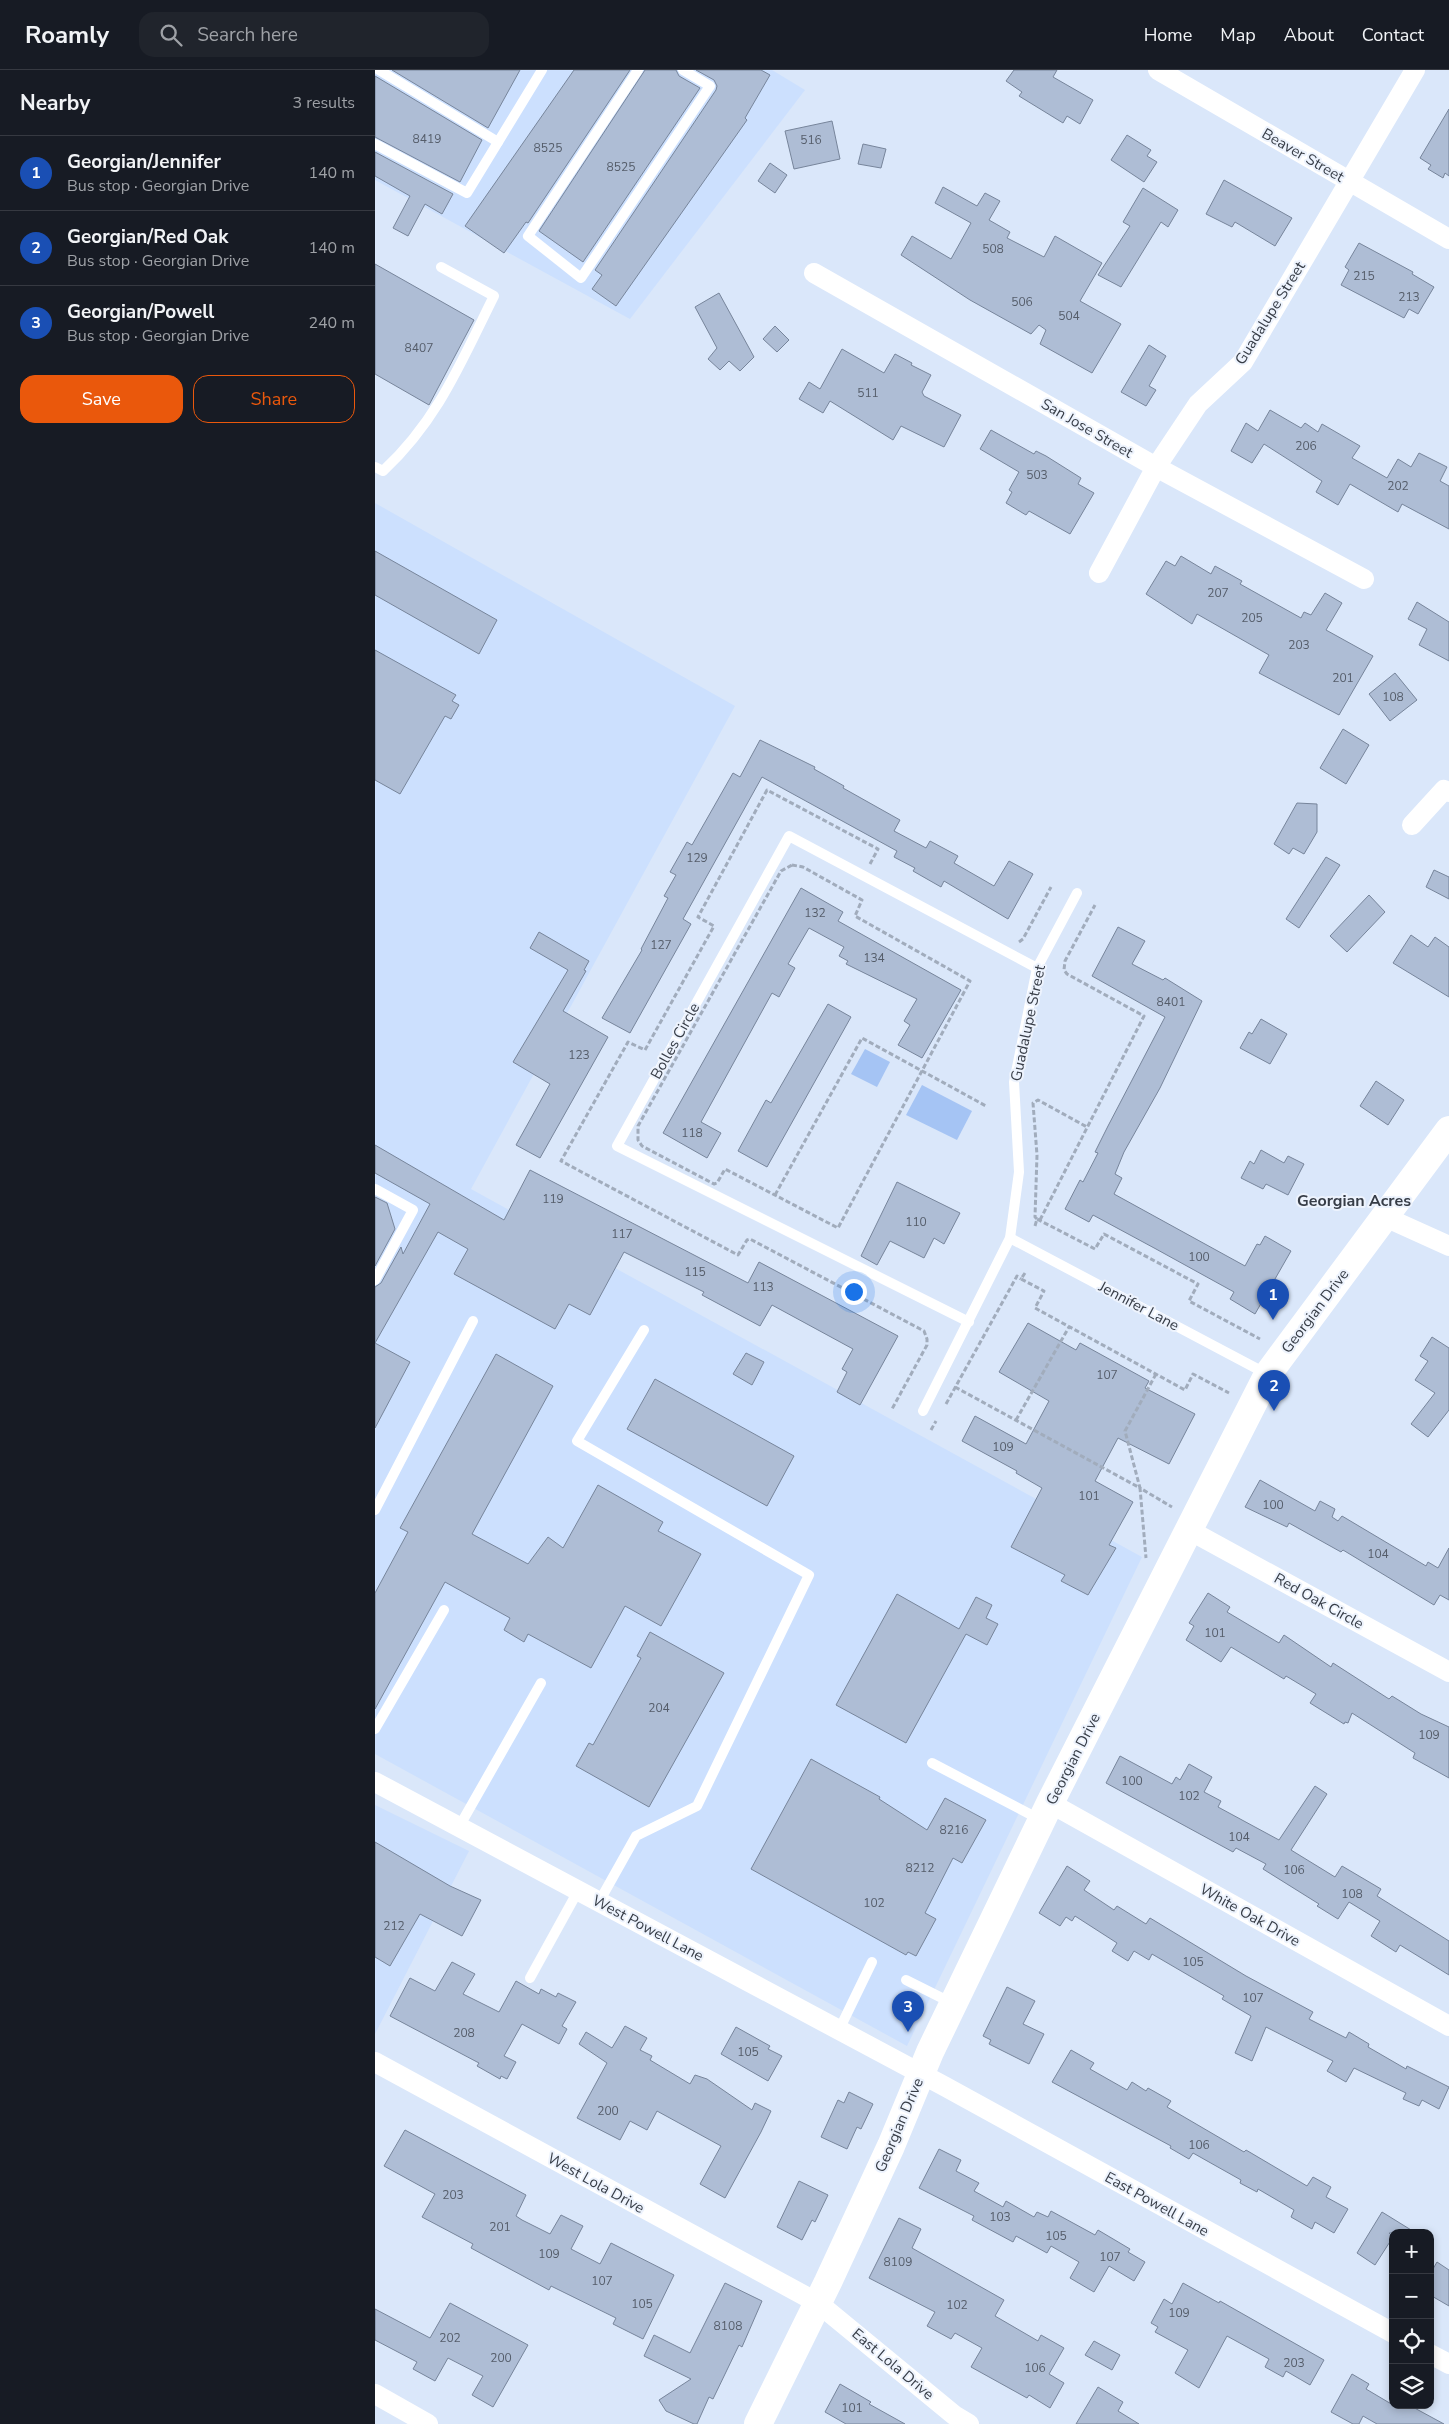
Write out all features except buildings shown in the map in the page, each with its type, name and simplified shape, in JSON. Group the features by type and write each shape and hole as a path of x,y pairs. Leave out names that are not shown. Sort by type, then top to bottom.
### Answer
{"street":[{"name":"Beaver Street","path":"1158,70 1449,239"},
{"name":"Guadalupe Street","path":"1099,573 1156,467 1198,404 1243,362 1415,70"},
{"name":"San Jose Street","path":"814,273 1156,467 1364,578"},
{"path":"1412,825 1444,790 1449,792"},
{"name":"Georgian Drive","path":"758,2424 818,2303 891,2146 921,2074 1046,1812 1268,1374 1449,1130"},
{"path":"1385,1217 1449,1246"},
{"name":"Red Oak Circle","path":"1189,1530 1449,1672"},
{"name":"West Powell Lane","path":"375,1782 921,2074"},
{"name":"White Oak Drive","path":"1046,1812 1449,2026"},
{"name":"West Lola Drive","path":"375,2062 818,2303"},
{"name":"East Powell Lane","path":"921,2074 1389,2331"},
{"name":"East Lola Drive","path":"818,2303 954,2416 969,2424"},
{"path":"1434,2356 1449,2364"},
{"path":"375,2394 428,2424"}],"lane":[{"path":"379,70 498,142"},
{"path":"375,144 467,193 542,70"},
{"path":"637,70 528,236 581,278 710,86 683,70"},
{"path":"375,466 383,471 408,448 440,403 494,296 441,268"},
{"name":"Bolles Circle","path":"969,1322 617,1146 789,836 1037,968"},
{"name":"Guadalupe Street","path":"923,1411 1010,1238 1019,1172 1014,1082 1037,968 1077,893"},
{"path":"375,1189 413,1210 375,1280"},
{"name":"Jennifer Lane","path":"1010,1238 1268,1374"},
{"path":"376,1506 473,1321"},
{"path":"599,1902 636,1836 697,1806 809,1575 577,1441 644,1330"},
{"path":"375,1729 444,1610"},
{"path":"459,1827 541,1683"},
{"path":"932,1763 1046,1812"},
{"path":"531,1978 578,1891"},
{"path":"839,2030 872,1962"},
{"path":"907,1980 954,2004"}],"path":[{"path":"871,868 870,864 878,849 767,790 698,917 714,926 645,1050 628,1042 561,1161 739,1255 747,1240 750,1239 923,1331 927,1339 927,1345 892,1409"},
{"path":"797,864 862,900 855,916 970,981 839,1228 775,1194 725,1169 717,1183 714,1184 642,1146 638,1140 637,1132 781,871 797,864"},
{"path":"1010,944 1017,943 1023,939 1051,887"},
{"path":"1035,1226 1144,1016 1067,974 1064,970 1065,961 1095,906"},
{"path":"775,1194 862,1038 921,1072 987,1106"},
{"path":"1087,1127 1037,1100 1033,1103 1037,1155 1035,1217 1095,1249 1104,1234 1198,1284 1189,1301 1260,1339"},
{"path":"1021,1279 1025,1273"},
{"path":"931,1430 1017,1276 1044,1291 1035,1308 1069,1327 1185,1390 1193,1374 1229,1393"},
{"path":"1015,1420 1069,1327"},
{"path":"1145,1558 1140,1488 1125,1431 1156,1374"},
{"path":"955,1387 1172,1507"}],"shaded area":[{"path":"375,70 772,70 805,90 630,319 375,180"},
{"path":"375,503 735,706 471,1189 1142,1557 907,2046 375,1754"},
{"path":"865,1049 890,1062 877,1087 851,1074"},
{"path":"922,1085 972,1111 957,1140 906,1115"},
{"path":"375,1805 469,1851 375,2034"}],"place":[{"name":"Georgian/Jennifer","path":"1273,1320"},
{"name":"Georgian/Red Oak","path":"1274,1411"},
{"name":"Georgian/Powell","path":"908,2032"}],"district":[{"name":"Georgian Acres","path":"1354,1201"}]}
